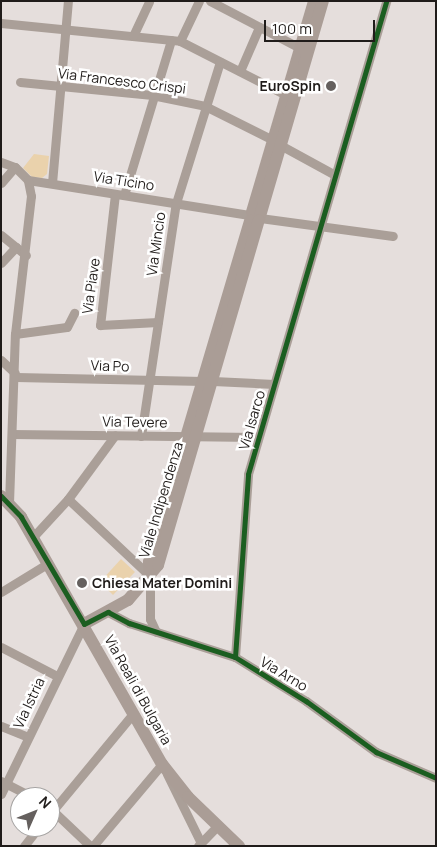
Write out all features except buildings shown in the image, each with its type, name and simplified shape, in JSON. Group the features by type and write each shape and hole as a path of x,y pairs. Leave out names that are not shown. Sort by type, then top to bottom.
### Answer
{"main road":[{"name":"Viale Indipendenza","path":"277,143 286,95 314,1"},
{"name":"Viale Indipendenza","path":"84,624 128,600 150,576 158,564 191,436 255,217 323,1"},
{"name":"Via Reali di Bulgaria","path":"5,500 33,537 47,564 84,624 132,715 164,767 188,797 239,846"}],"street":[{"path":"52,183 58,86 68,1"},
{"path":"133,36 149,1"},
{"path":"120,194 152,95 175,40 199,1"},
{"path":"210,1 300,48"},
{"name":"Via Isarco","path":"235,657 245,494 258,437 386,1"},
{"path":"1,23 175,40 286,95"},
{"path":"240,71 259,27"},
{"name":"Via Mincio","path":"141,436 176,203 220,62"},
{"name":"Via Francesco Crispi","path":"20,82 152,95 205,106 335,175"},
{"path":"1,162 16,167 28,180 31,196 26,256 15,334 16,375 5,500"},
{"path":"1,183 16,167"},
{"name":"Via Ticino","path":"28,180 255,217 393,236"},
{"name":"Via Piave","path":"120,194 100,325 158,322"},
{"path":"1,235 26,256"},
{"path":"1,263 16,247"},
{"path":"15,334 68,327 74,313"},
{"path":"1,360 16,375"},
{"name":"Via Po","path":"16,375 274,384"},
{"name":"Via Tevere","path":"12,434 258,437"},
{"path":"33,537 68,499 115,435"},
{"path":"68,499 150,576 150,619 156,632"},
{"path":"1,592 47,564"},
{"name":"Via Arno","path":"108,612 156,632 235,657 306,701 376,752 436,778"},
{"name":"Via Istria","path":"1,794 4,782 84,624"},
{"path":"1,647 57,676"},
{"path":"60,800 132,715"},
{"path":"1,726 28,737"},
{"path":"60,819 92,846 164,767"},
{"name":"Via Reali di Bulgaria","path":"164,767 167,778 200,844"},
{"path":"200,844 218,826"}],"shaded area":[{"path":"34,154 49,156 47,174 42,178 32,177 23,168"},
{"path":"121,559 135,572 113,595 100,582"}],"cycle path":[{"path":"235,657 248,474 386,1"},
{"path":"1,496 21,517 84,624 108,612 129,623 235,657 306,701 376,752 436,778"}],"place":[{"name":"EuroSpin","path":"331,86"},
{"name":"Chiesa Mater Domini","path":"82,583"}]}
